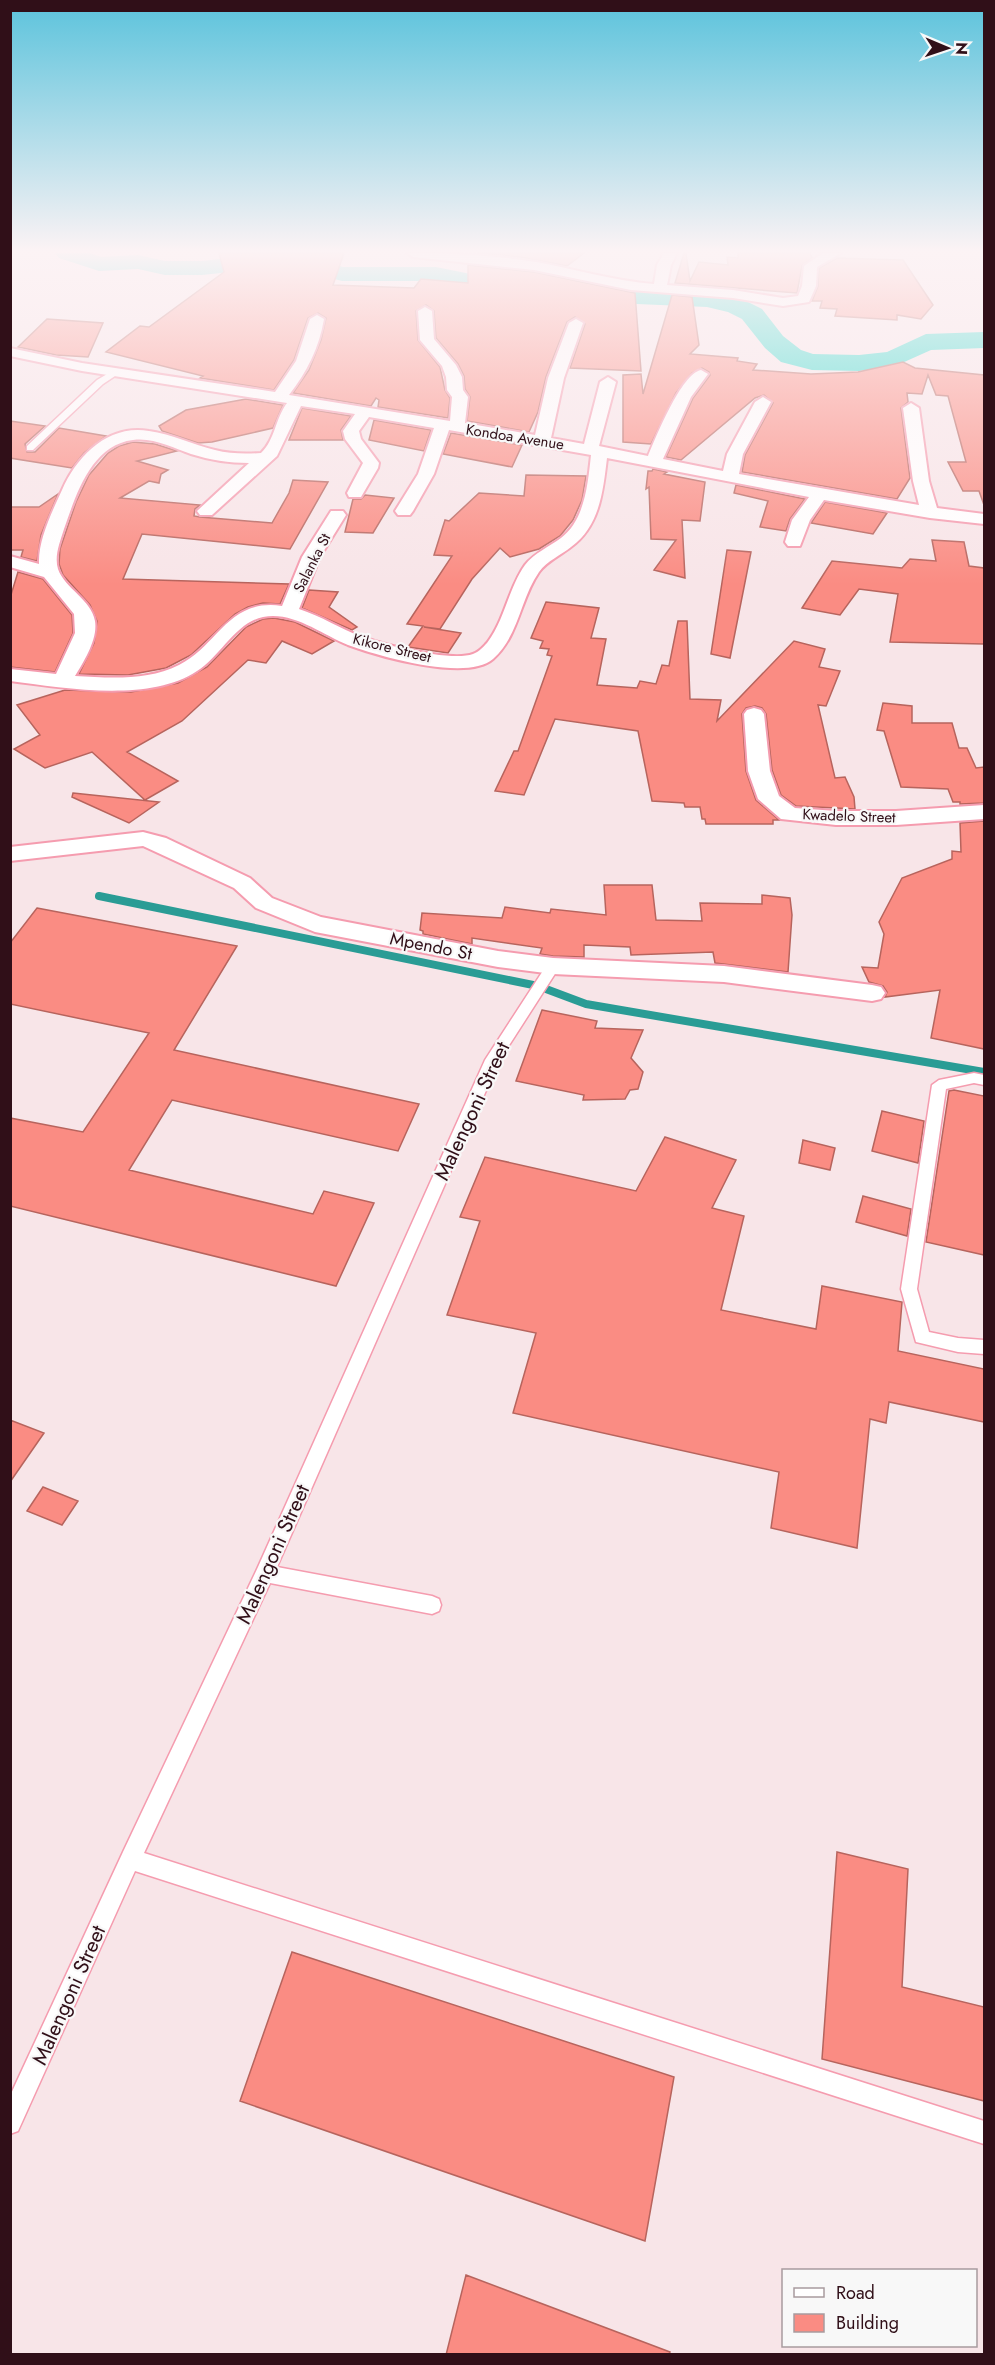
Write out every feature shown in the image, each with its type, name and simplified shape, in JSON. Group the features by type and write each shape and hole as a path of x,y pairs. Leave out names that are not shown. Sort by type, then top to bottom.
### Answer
{"street":[{"name":"Kondoa Avenue","path":"71,363 542,441 930,513 984,519"},
{"path":"278,398 303,363"},
{"path":"404,511 450,426 460,414 460,397 455,390 454,377 448,363"},
{"path":"542,441 561,363"},
{"path":"654,462 684,396 700,374"},
{"path":"594,451 608,382"},
{"path":"206,511 276,447 288,410 297,401"},
{"path":"730,475 735,454 762,402"},
{"path":"911,408 921,481 930,513"},
{"path":"355,493 371,463 358,446 351,431 364,413"},
{"path":"62,681 76,656 86,627 86,619 50,573 47,561 70,487 76,476 92,458 113,441 141,435 222,457 265,458"},
{"name":"Kikore Street","path":"10,675 62,681 126,683 165,678 196,663 248,614 264,611 290,612 340,635 394,652 453,662 480,660 490,652 503,631 533,567 569,540 584,525 597,468 594,451"},
{"path":"794,542 801,520 820,494"},
{"name":"Salanka St","path":"290,612 311,557 337,515"},
{"path":"10,561 50,573"},
{"name":"Kwadelo Street","path":"754,714 759,771 770,799 789,814 836,818 896,818 984,812"},
{"name":"Mpendo St","path":"10,854 143,839 158,843 242,883 264,903 315,924 498,959 553,966 724,974 872,993"}],"lane":[{"path":"30,448 100,382 117,372"},
{"name":"Malengoni Street","path":"10,2123 130,1859 265,1573 492,1060 553,966"},
{"path":"984,1080 974,1078 939,1085 909,1289 922,1337 958,1345 984,1347"},
{"path":"265,1573 432,1605"},
{"path":"130,1859 984,2133"}],"building":[{"path":"152,363 292,363 274,390 200,378 203,376"},
{"path":"312,363 437,363 445,390 450,398 448,418 378,407 379,400 376,398 371,406 293,393"},
{"path":"551,363 538,412 529,432 467,421 470,397 465,389 464,376 458,364"},
{"path":"572,363 640,363 641,371 570,368"},
{"path":"652,363 753,363 757,364 753,370 811,374 858,372 906,363 915,368 984,375 984,505 979,491 963,491 948,462 966,462 948,396 936,395 928,375 922,394 907,393 908,402 901,408 910,478 897,499 742,472 745,455 773,403 764,395 755,398 681,460 666,457 693,398 710,375 702,368 692,373 676,393 651,444 623,442 623,375 641,374 643,394"},
{"path":"246,399 283,405 273,428 198,443 162,431 159,426 186,410"},
{"path":"302,408 351,416 341,430 343,440 289,440"},
{"path":"374,420 431,430 424,451 369,440"},
{"path":"10,421 45,426 25,444 27,452 35,452 59,428 106,436 84,453 72,468 10,458"},
{"path":"451,433 522,445 512,467 443,454"},
{"path":"133,442 155,444 177,451 137,461 168,470 161,474 159,483 149,481 120,498 200,505 195,509 194,516 272,523 289,493 293,480 328,482 290,549 142,534 123,579 289,584 280,604 263,603 235,614 191,655 166,668 128,675 79,674 94,643 97,621 90,605 63,575 59,564 60,549 76,502 89,475 108,453 119,446"},
{"path":"653,469 667,472 664,474 705,482 700,521 682,520 685,578 654,570 676,540 651,539 649,487 646,489 648,471"},
{"path":"526,475 586,476 582,500 573,520 560,536 539,549 510,557 500,548 472,579 440,629 424,627 461,633 448,653 408,647 423,626 407,624 452,556 434,555 445,520 449,521 479,493 524,496"},
{"path":"736,485 805,499 790,519 786,531 760,527 768,501 734,493"},
{"path":"58,494 41,535 37,561 21,557 23,550 10,550 10,507 39,507"},
{"path":"365,495 394,498 373,533 345,532 353,499 361,499"},
{"path":"825,502 887,513 873,534 811,523"},
{"path":"932,540 964,542 969,566 984,568 984,644 890,642 898,594 859,589 840,615 802,608 832,561 902,568 910,559 936,561"},
{"path":"727,550 751,552 730,658 711,654"},
{"path":"18,572 43,579 72,615 73,633 55,672 10,667 10,598"},
{"path":"309,590 338,592 329,607 357,627 352,630 302,608"},
{"path":"546,602 599,608 591,638 606,639 597,685 637,688 640,681 656,684 662,665 669,666 678,621 687,621 690,699 721,700 717,721 794,641 825,649 819,667 840,671 826,706 818,705 835,778 845,777 854,797 855,809 796,806 781,795 772,770 766,714 762,708 755,706 746,708 742,714 746,771 756,800 779,820 773,820 773,824 706,824 705,819 702,819 700,807 685,807 684,803 652,801 638,731 555,719 524,795 495,791 514,751 518,751 552,656 547,655 549,649 540,648 543,641 531,638"},
{"path":"274,618 295,622 334,641 312,654 282,641 266,663 248,660 182,721 127,752 178,781 145,800 92,752 45,768 14,749 40,735 17,705 65,690 131,692 178,683 207,667 246,627 263,619"},
{"path":"883,703 912,706 912,723 952,723 959,748 967,748 976,768 984,767 984,803 953,802 948,789 901,787 884,731 877,730"},
{"path":"73,793 159,802 129,823 72,797"},
{"path":"984,821 984,1049 931,1038 940,990 885,997 887,992 883,986 869,982 862,967 878,968 884,934 879,922 902,878 952,859 952,851 961,852 960,823"},
{"path":"604,885 652,885 656,920 702,921 700,903 762,904 762,895 790,898 792,915 788,972 715,963 713,952 631,955 630,947 584,945 584,957 553,956 540,954 542,948 472,938 472,944 423,934 420,930 422,913 502,918 505,907 550,913 551,909 606,915"},
{"path":"37,908 237,946 174,1050 419,1104 398,1151 172,1100 129,1170 313,1214 324,1191 374,1203 336,1286 10,1206 10,1118 83,1132 149,1033 10,1004 10,943"},
{"path":"542,1010 597,1021 595,1028 643,1030 631,1058 643,1072 638,1089 630,1090 625,1099 583,1100 584,1095 516,1081"},
{"path":"949,1091 984,1096 984,1255 926,1242"},
{"path":"882,1111 924,1121 918,1163 872,1151"},
{"path":"665,1137 736,1160 712,1208 744,1216 721,1310 816,1329 822,1286 902,1302 898,1351 984,1369 984,1422 889,1402 886,1423 870,1419 857,1548 771,1528 779,1472 513,1413 536,1333 447,1315 480,1221 460,1217 485,1157 636,1191"},
{"path":"803,1140 835,1148 830,1170 799,1163"},
{"path":"863,1196 911,1209 907,1236 856,1222"},
{"path":"10,1420 44,1433 10,1482"},
{"path":"43,1487 78,1501 62,1525 27,1511"},
{"path":"837,1852 908,1869 902,1987 984,2007 984,2101 822,2059"},
{"path":"292,1952 674,2077 645,2241 240,2101"},
{"path":"466,2275 670,2352 669,2355 446,2355"}],"waterway":[{"path":"99,896 538,986 586,1004 984,1072"}]}
